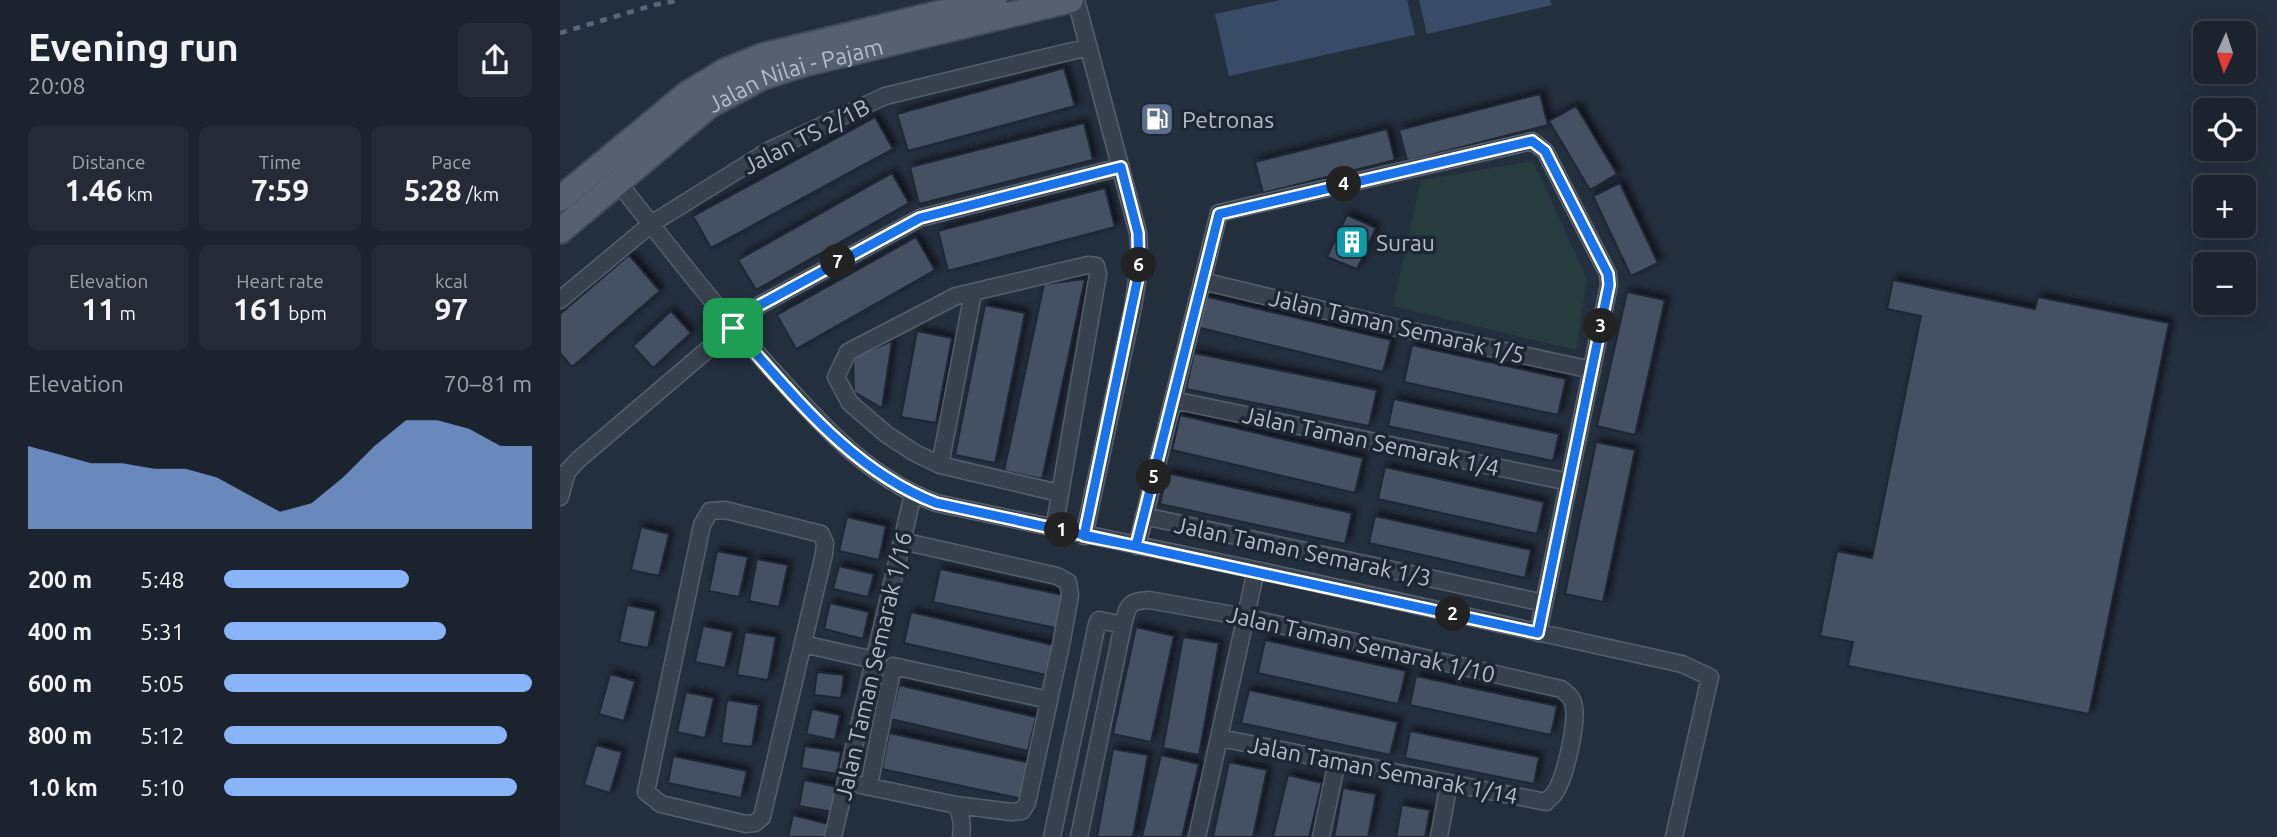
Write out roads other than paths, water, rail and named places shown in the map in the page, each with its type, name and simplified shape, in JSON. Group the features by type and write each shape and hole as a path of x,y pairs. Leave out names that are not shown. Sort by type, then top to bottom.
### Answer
{"main road":[{"name":"Jalan Nilai - Pajam","path":"560,199 687,94 725,71 762,56 994,0"},
{"name":"Jalan Nilai - Pajam","path":"560,231 710,105 763,77 804,64 1074,0"}],"street":[{"path":"1074,0 1138,233 1139,272 1084,536"},
{"name":"Jalan TS 2/1B","path":"560,300 650,224 770,150 885,96 1089,47"},
{"path":"1136,546 1219,214 1532,141 1545,151 1608,274 1609,285 1538,633"},
{"path":"560,498 567,472 578,460 760,305 920,218 1121,167"},
{"path":"618,182 733,328 841,444 882,476 913,494 936,503 1084,536 1256,570 1682,664 1710,677 1674,837"},
{"path":"1054,529 1098,274 1096,266 1088,265 956,296 848,352 836,377 850,403 886,434 940,465 1059,493"},
{"name":"Jalan Taman Semarak 1/5","path":"1202,281 1402,329 1592,370"},
{"path":"940,465 973,293"},
{"name":"Jalan Taman Semarak 1/4","path":"1173,400 1569,482"},
{"name":"Jalan Taman Semarak 1/16","path":"833,837 913,494"},
{"path":"725,510 821,534 825,543 824,554 803,644 762,817 755,823 746,824 661,804 652,799 646,792 702,525 710,511 725,510"},
{"name":"Jalan Taman Semarak 1/3","path":"1144,516 1544,603"},
{"path":"846,781 956,805 1011,812 1022,811 1031,793 1070,595 1068,582 1057,576 902,541"},
{"path":"1197,837 1256,570"},
{"name":"Jalan Taman Semarak 1/10","path":"1124,625 1128,607 1135,600 1149,600 1245,617 1561,689 1570,696 1574,706 1571,738 1562,776 1554,794 1545,802"},
{"path":"1052,837 1097,624 1099,620 1103,620 1124,625 1079,837"},
{"path":"803,644 874,660"},
{"path":"869,786 893,666 1049,700"},
{"name":"Jalan Taman Semarak 1/14","path":"1220,738 1545,802"},
{"path":"1321,837 1337,761"},
{"path":"1438,837 1449,783"},
{"path":"956,805 961,814 961,837"}],"water":[{"path":"1280,0 1407,0 1415,35 1229,76 1215,14"},
{"path":"1419,0 1550,0 1552,5 1427,34"}],"railway":[{"path":"560,33 654,5 681,0"}],"place":[{"name":"Petronas","path":"1157,119"},
{"name":"Surau","path":"1352,242"}]}
